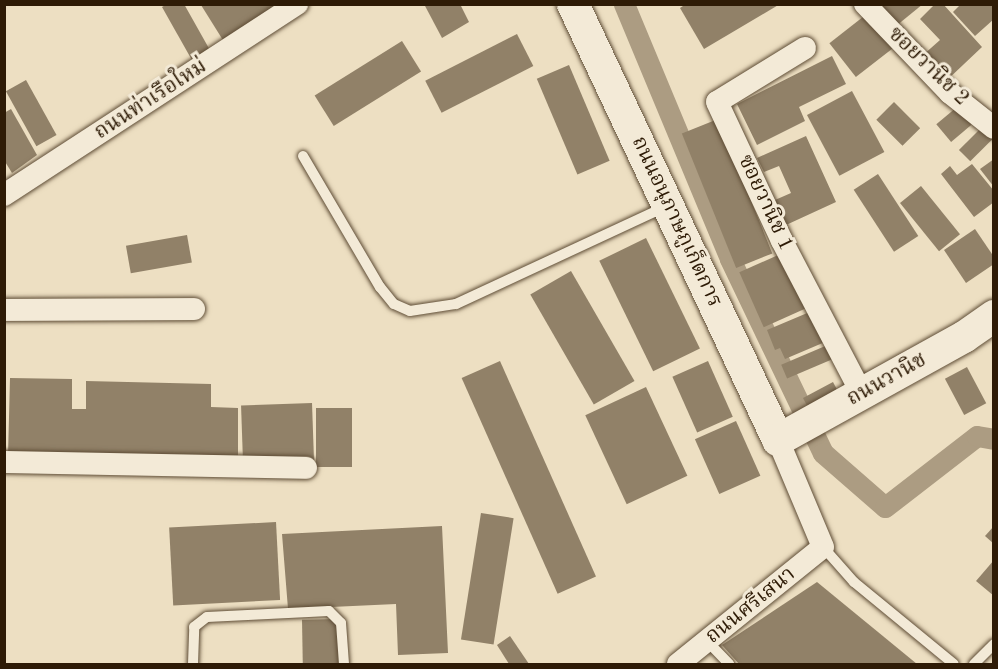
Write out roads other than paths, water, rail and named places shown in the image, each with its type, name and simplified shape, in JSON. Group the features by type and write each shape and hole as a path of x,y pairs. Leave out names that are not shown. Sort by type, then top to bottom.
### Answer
{"street":[{"name":"ถนนท่าเรือใหม่","path":"4,195 297,4"},
{"name":"ถนนอนุภาษภูเก็ตการ","path":"573,4 778,440"},
{"name":"ซอยวานิช 2","path":"866,4 950,93 993,128"},
{"name":"ซอยวานิช 1","path":"805,48 717,102 782,241 862,394"},
{"path":"4,310 194,309"},
{"name":"ถนนวานิช","path":"778,440 964,337 993,316"},
{"path":"778,440 823,547"},
{"path":"4,462 306,468"},
{"name":"ถนนศรีเสนา","path":"687,661 707,641 823,547"}],"lane":[{"path":"303,156 380,287 394,304 410,311 456,304 668,206"},
{"path":"823,547 854,582 954,664"},
{"path":"193,664 194,627 207,617 329,611 341,622 344,664"},
{"path":"707,641 729,664"},
{"path":"974,664 993,644"}],"waterway":[{"path":"624,4 730,259 823,453 885,507 977,436 994,439"}]}
